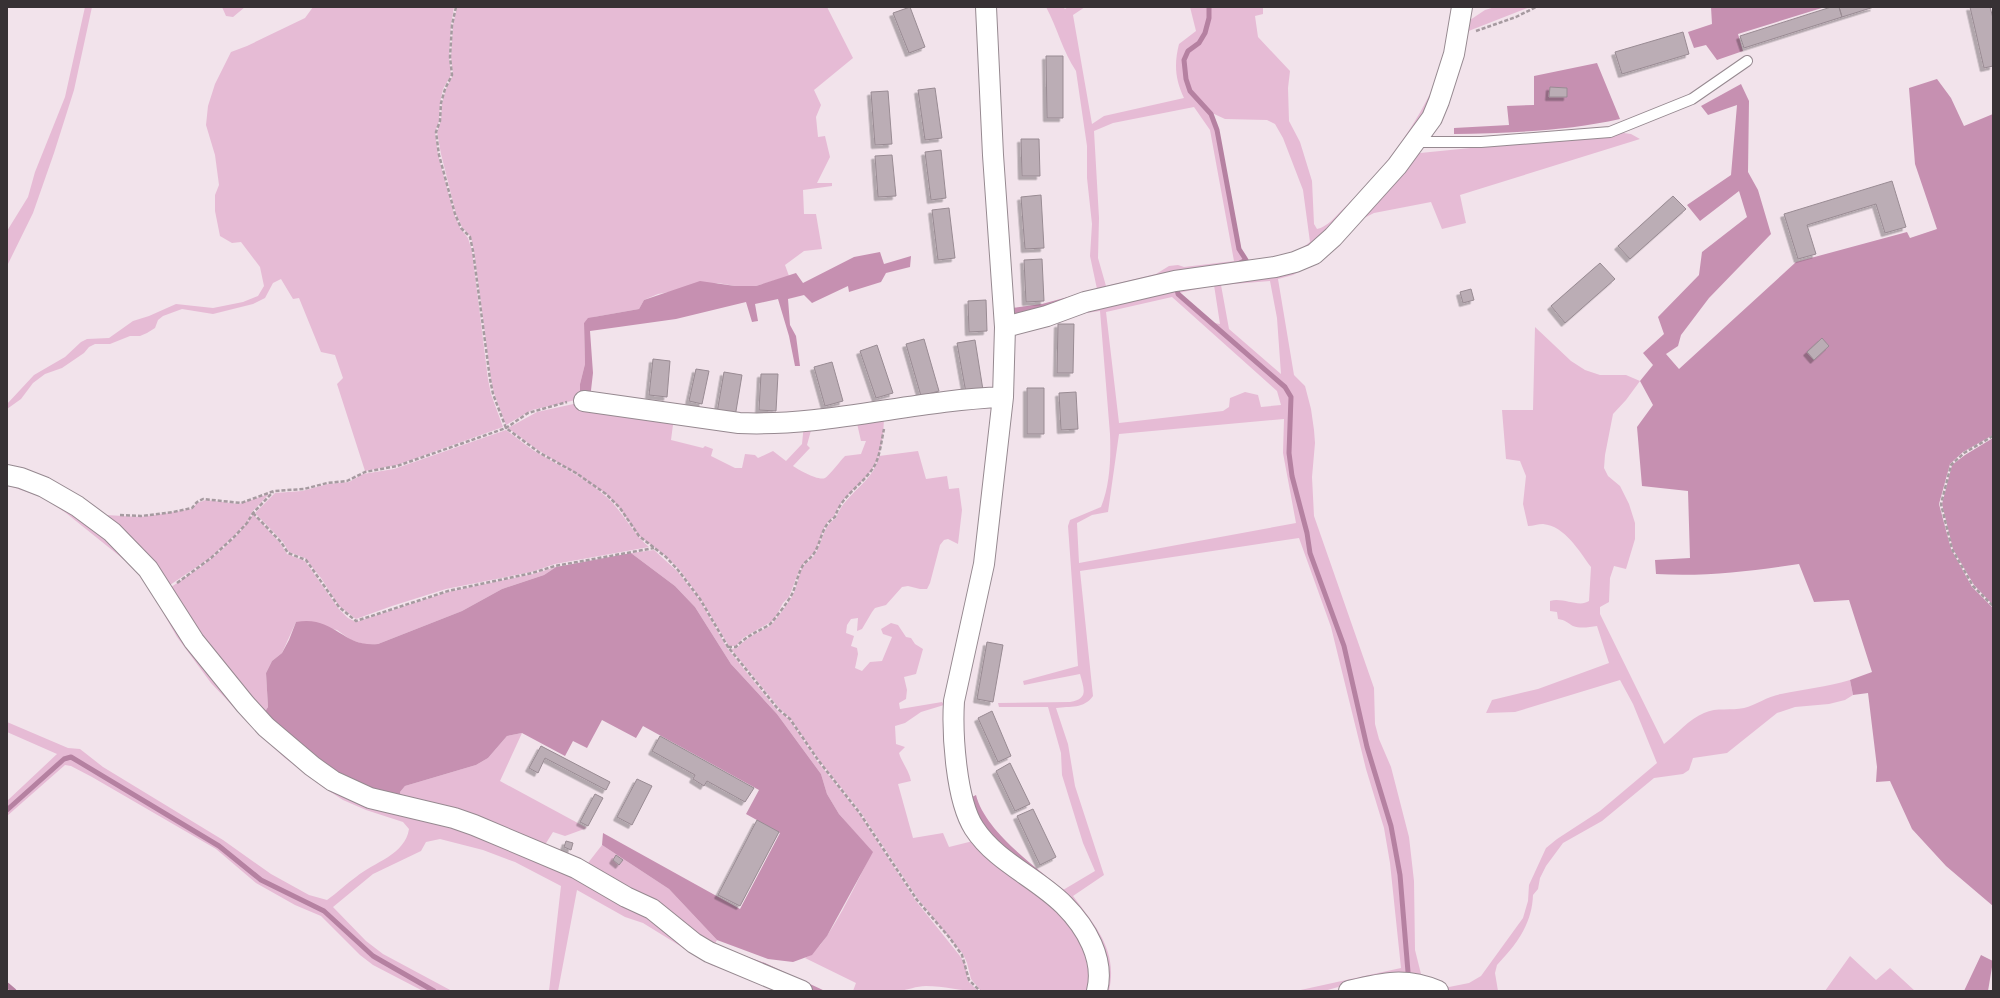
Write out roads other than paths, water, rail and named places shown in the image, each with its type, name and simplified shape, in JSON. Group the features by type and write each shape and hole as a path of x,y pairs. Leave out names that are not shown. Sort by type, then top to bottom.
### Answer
{"street":[{"path":"986,7 993,155 1005,327 1003,397 984,564 954,701 953,720 955,758 963,800 974,828 1001,857 1064,905 1085,929 1097,958 1099,974 1097,991"},
{"path":"1005,327 1047,316 1085,302 1168,283 1275,267 1295,262 1314,254 1333,237 1398,166 1432,118 1454,54 1462,7"},
{"path":"584,401 739,423 760,424 886,411 954,400 1003,397"},
{"path":"7,475 21,478 44,487 77,506 112,532 148,569 194,640 245,704 266,727 312,766 333,781 370,798 474,824 576,868 626,897 652,909 694,943 709,952 802,991"},
{"path":"1349,991 1376,985 1403,982 1415,983 1438,991"}],"lane":[{"path":"1415,142 1481,142 1610,132 1692,99 1747,61"}],"waterway":[{"path":"1209,7 1209,18 1205,33 1199,43 1188,51 1184,60 1186,79 1190,91 1211,114 1217,130 1239,249 1246,260 1240,263"},
{"path":"1176,286 1178,294 1285,387 1291,397 1289,453 1292,476 1307,533 1310,553 1344,646 1367,747 1391,826 1400,875 1408,972"},
{"path":"7,810 64,759 71,757 219,846 261,880 324,911 373,956 434,991"},
{"path":"7,985 14,991"}]}
